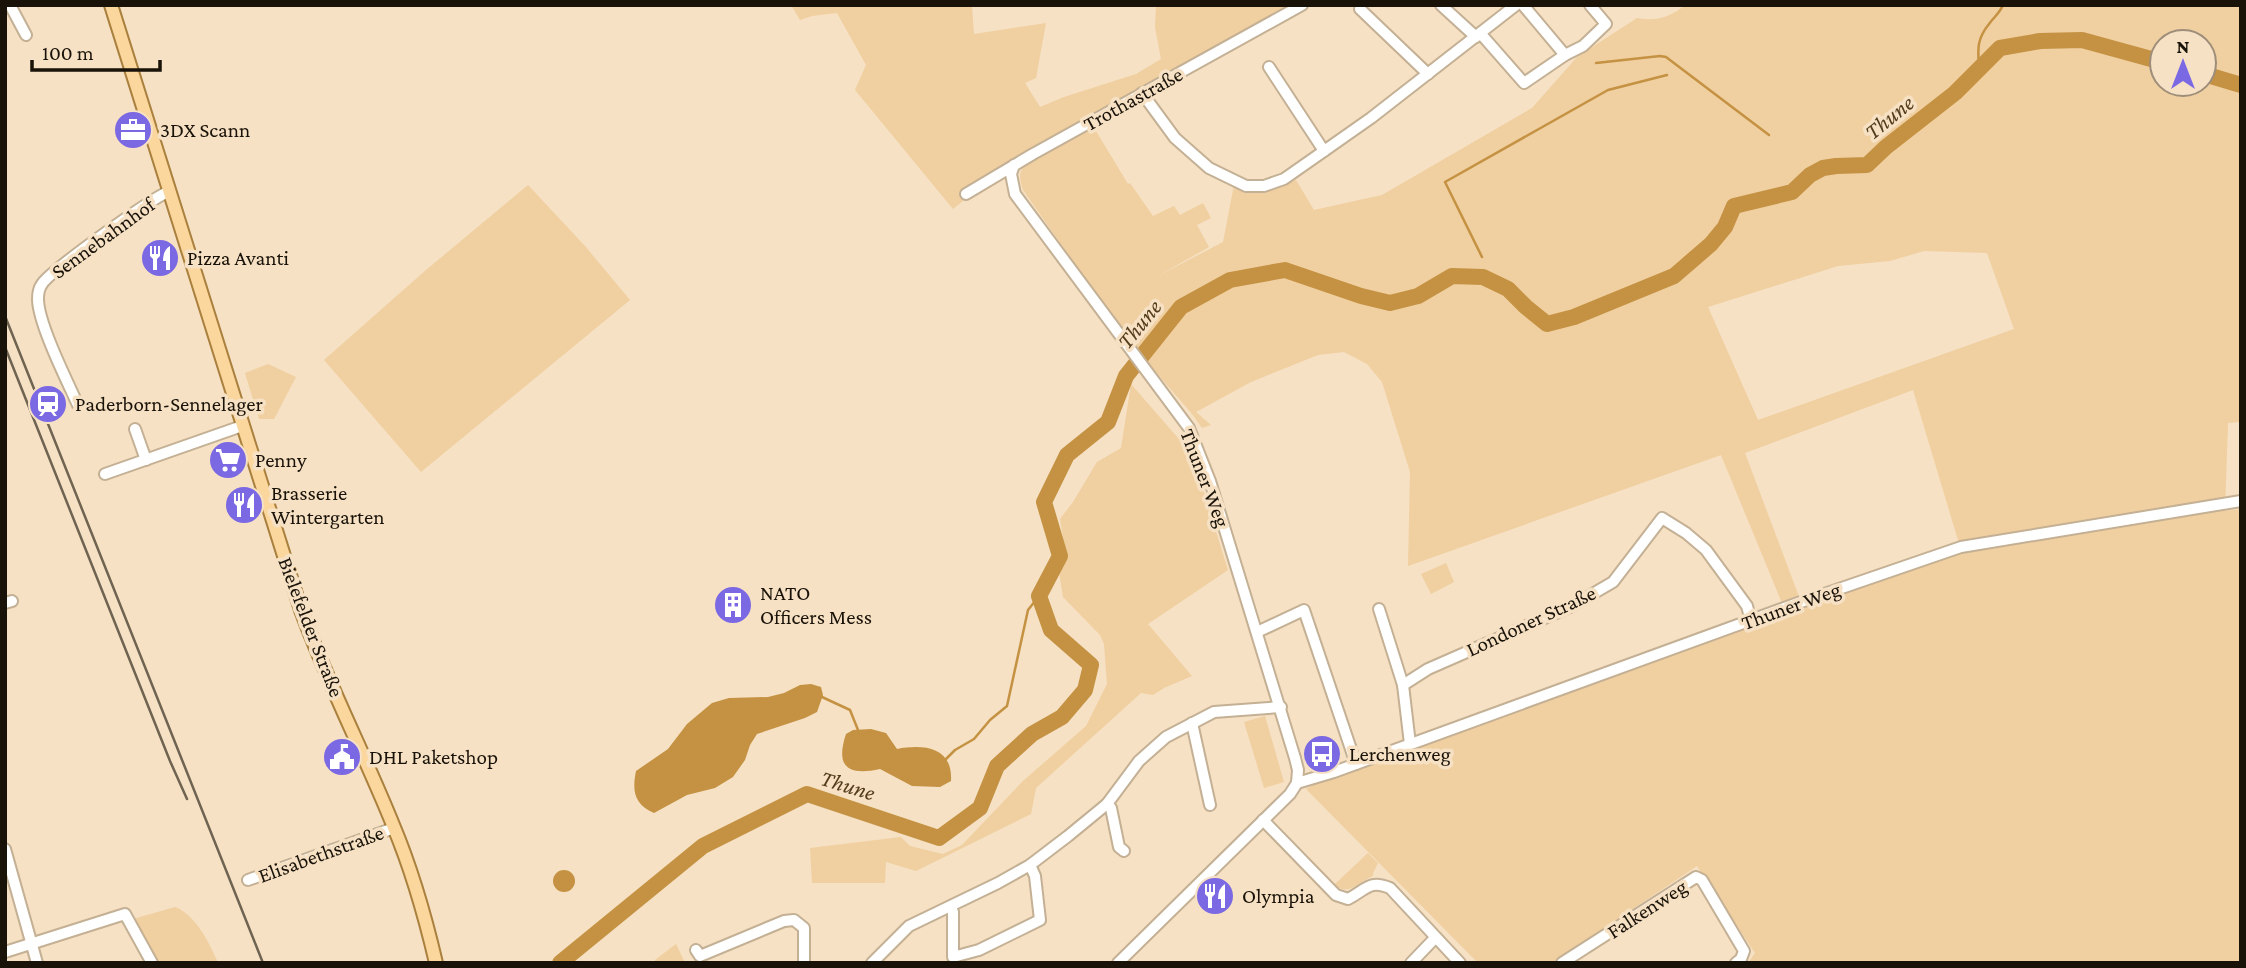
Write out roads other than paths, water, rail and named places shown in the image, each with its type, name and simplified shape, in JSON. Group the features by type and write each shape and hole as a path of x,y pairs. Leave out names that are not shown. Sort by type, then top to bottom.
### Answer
{"main road":[{"name":"Bielefelder Straße","path":"111,5 308,631 394,828 415,886 436,963"}],"street":[{"path":"10,5 26,35"},
{"name":"Trothastraße","path":"966,194 1302,5"},
{"path":"1441,5 1478,36 1524,83 1583,46 1606,24 1590,5"},
{"path":"1142,93 1175,138 1209,168 1246,186 1264,186 1284,179 1324,151 1516,5"},
{"path":"1523,5 1565,55"},
{"path":"1360,9 1428,74"},
{"path":"1269,67 1324,151"},
{"name":"Thuner Weg","path":"1014,165 1011,174 1015,194 1189,428 1210,481 1281,707 1298,770 1297,783 1961,547 2241,501"},
{"name":"Sennebahnhof","path":"78,405 42,317 38,301 40,288 46,279 78,255 168,192"},
{"path":"105,474 242,426"},
{"path":"135,429 146,460"},
{"name":"Londoner Straße","path":"1404,685 1428,669 1572,606 1613,582 1662,518 1706,550 1747,606 1751,621"},
{"path":"1379,609 1404,685 1410,744"},
{"path":"1257,632 1304,610 1356,764"},
{"path":"872,963 909,926 1030,865 1068,836 1107,804 1139,761 1166,737 1214,712 1281,707"},
{"path":"1192,723 1210,805"},
{"path":"1118,963 1297,783"},
{"path":"1107,804 1111,808 1119,847 1124,851"},
{"path":"1263,820 1335,895 1348,899 1372,884 1390,888 1460,963"},
{"name":"Elisabethstraße","path":"248,880 394,828"},
{"path":"5,849 37,963"},
{"path":"951,907 953,957 979,950 1040,920 1034,870 1030,865"},
{"name":"Falkenweg","path":"1562,963 1696,877 1702,880 1744,951 1741,960 1736,963"},
{"path":"5,952 125,914 152,963"},
{"path":"700,956 784,921 794,920 804,928 804,963"},
{"path":"1411,963 1435,938"}],"waterway":[{"path":"1979,69 1980,40 2003,5"},
{"name":"Thune","path":"560,963 703,846 807,794 939,838 980,808 997,766 1032,734 1062,717 1085,690 1091,665 1051,630 1039,596 1060,556 1044,502 1067,455 1108,422 1126,376 1181,307 1230,280 1285,270 1390,303 1418,296 1452,276 1483,277 1508,289 1547,324 1574,317 1674,276 1711,244 1725,227 1734,206 1792,192 1810,175 1823,168 1867,165 1955,93 2000,48 2040,41 2082,40 2148,58"},
{"path":"1596,63 1666,57 1769,135"},
{"path":"1482,257 1445,182 1608,90 1667,75"},
{"name":"Thune","path":"2218,78 2241,85"},
{"path":"946,759 974,739 990,720 1007,706 1028,610 1039,596"},
{"path":"822,697 850,710 858,730"}],"railway":[{"path":"5,316 263,963"},
{"path":"5,347 187,799"}],"place":[{"name":"3DX Scann","path":"133,130"},
{"name":"Pizza Avanti","path":"160,258"},
{"name":"Paderborn-Sennelager","path":"48,404"},
{"name":"Penny","path":"228,460"},
{"name":"Brasserie Wintergarten","path":"244,505"},
{"name":"NATO Officers Mess","path":"733,605"},
{"name":"Lerchenweg","path":"1322,754"},
{"name":"DHL Paketshop","path":"342,757"},
{"name":"Olympia","path":"1215,896"}]}
